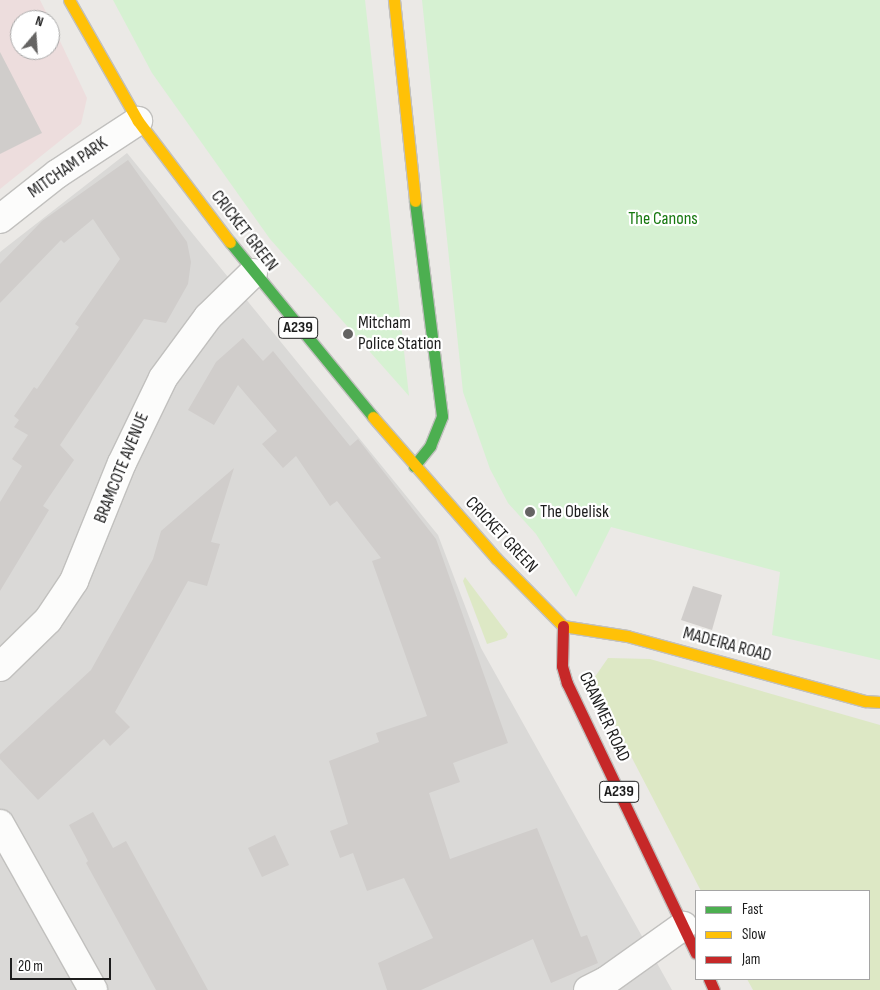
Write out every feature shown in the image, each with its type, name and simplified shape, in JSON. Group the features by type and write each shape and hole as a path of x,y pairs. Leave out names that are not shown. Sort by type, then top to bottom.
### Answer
{"main road":[{"name":"CRICKET GREEN","path":"69,0 138,121 253,273 414,466 496,558 563,626"},
{"path":"394,0 418,236 442,416 430,446 414,466"},
{"name":"MADEIRA ROAD","path":"563,626 627,636 864,701 880,702"},
{"name":"CRANMER ROAD","path":"563,626 562,666 567,683 695,951"}],"street":[{"name":"MITCHAM PARK","path":"0,219 57,174 138,121"},
{"name":"BRAMCOTE AVENUE","path":"0,667 43,626 74,581 122,463 163,378 208,317 253,273"},
{"path":"0,824 93,990"},
{"path":"588,990 606,981 683,926"}],"shaded area":[{"path":"0,0 40,0 45,10 10,10 10,60 60,60 60,41 87,98 81,124 0,189"},
{"path":"127,153 438,535 481,648 672,990 0,990 0,252"}],"green space":[{"path":"113,0 365,0 409,396 270,239 152,73"},
{"name":"The Canons","path":"422,0 880,0 880,660 772,635 780,572 611,527 576,597 536,534 508,503 490,469 463,392"},
{"path":"465,577 508,634 506,638 487,644 463,581"},
{"path":"608,658 650,659 880,725 880,990 753,990 748,980 870,980 870,890 700,890 592,681"}],"building":[{"path":"0,52 42,133 0,154"},
{"path":"128,160 187,242 191,262 188,284 166,323 144,319 60,445 74,460 43,506 49,510 0,591 0,502 22,466 12,459 28,435 14,427 19,420 14,416 34,387 37,389 79,327 75,324 120,259 93,219 64,243 61,240 0,303 0,264 42,221"},
{"path":"243,338 263,361 273,351 350,446 358,439 436,539 508,743 453,763 460,782 429,793 450,859 537,828 581,937 587,935 598,963 551,983 533,939 421,990 387,990 378,963 433,938 404,878 367,891 353,853 340,858 330,831 348,824 329,761 379,742 376,733 427,716 372,561 381,558 337,501 330,506 296,456 283,468 262,444 277,431 238,385 214,425 188,410 216,362"},
{"path":"234,468 211,542 220,544 207,586 188,581 115,712 130,727 110,746 104,739 38,800 0,759 0,754 91,670 153,559 161,531"},
{"path":"693,586 722,595 712,630 681,620"},
{"path":"93,812 113,848 126,841 208,990 156,990 86,863 88,861 69,825"},
{"path":"275,835 289,865 262,877 248,848"}],"traffic: fast":[{"path":"414,466 430,446 442,416 415,201"},
{"path":"230,242 373,417"}],"traffic: slow":[{"path":"69,0 138,121 230,242"},
{"path":"394,0 415,201"},
{"path":"373,417 496,558 563,626"},
{"path":"563,626 627,636 865,701 880,702"}],"traffic: jam":[{"path":"563,626 562,666 567,683 695,951"},
{"path":"709,980 714,990"}],"place":[{"name":"Mitcham Police Station","path":"348,334"},
{"name":"The Obelisk","path":"530,512"}]}
